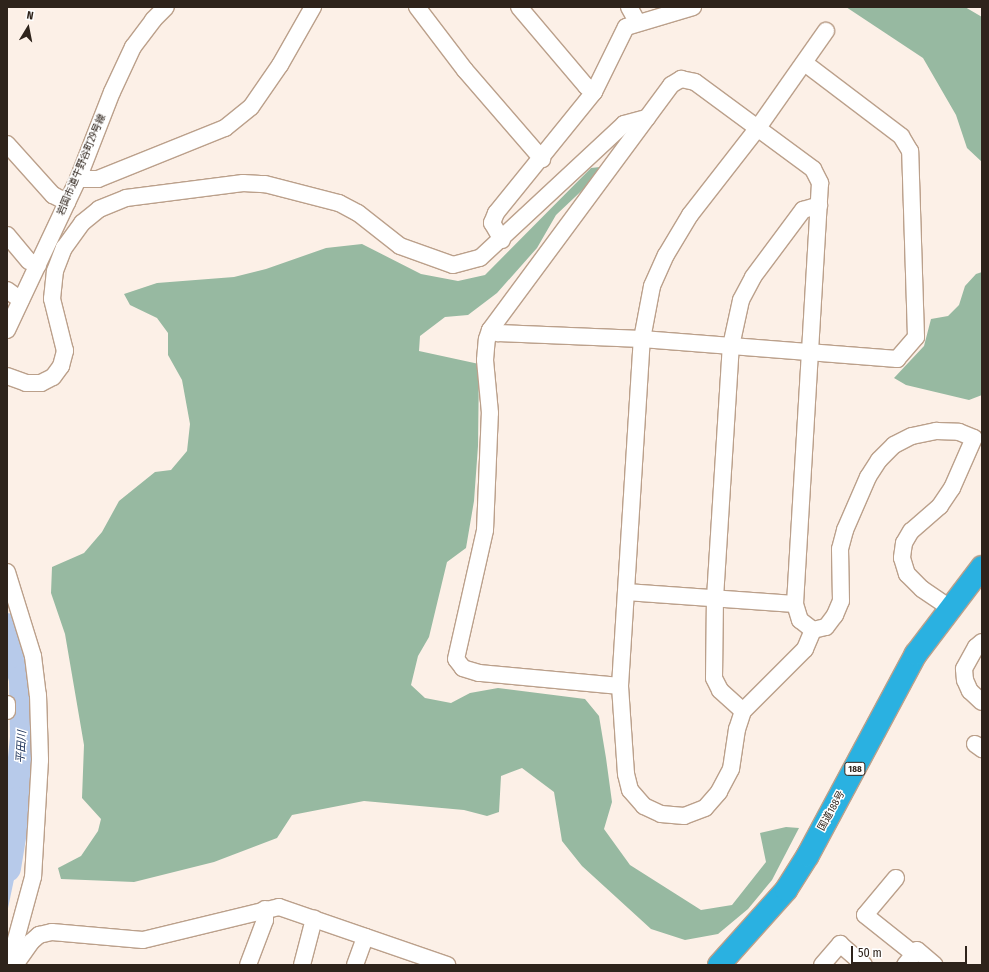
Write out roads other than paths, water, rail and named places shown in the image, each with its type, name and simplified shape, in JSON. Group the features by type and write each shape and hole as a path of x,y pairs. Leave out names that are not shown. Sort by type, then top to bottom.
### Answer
{"highway":[{"name":"国道188号","path":"720,965 756,926 797,872 916,654 982,566"}],"street":[{"name":"岩国市道牛野谷町29号線","path":"7,330 78,180 112,92 133,47 153,20 166,7"},
{"path":"78,180 98,179 225,128 250,107 280,65 314,7"},
{"path":"417,7 465,70 542,159"},
{"path":"519,7 586,86 594,92"},
{"path":"629,7 638,22"},
{"path":"502,240 492,223 496,213 542,159 594,92 605,75 619,38 626,27 638,22 693,7"},
{"path":"813,630 805,649 743,711 737,729 731,769 719,792 705,808 684,816 661,814 644,806 630,790 626,774 620,686 642,339 652,286 666,255 690,215 757,129 805,63 826,31"},
{"path":"490,330 498,333 642,339 897,359 916,337 910,151 901,136 805,63"},
{"path":"620,686 479,673 463,668 456,659 485,530 490,413 485,360 490,330 671,85 681,79 695,82 813,169 820,183 812,352 795,604 800,620 813,630"},
{"path":"7,376 26,383 41,383 53,377 61,366 65,351 52,299 55,270 64,248 82,223 99,209 126,198 243,182 265,184 339,203 358,213 400,246 453,265 480,258 502,240 569,173 624,124 647,118"},
{"path":"7,144 53,195 67,202"},
{"path":"743,711 720,690 714,678 715,598 731,346 741,300 753,277 803,210 819,205"},
{"path":"7,235 29,261 38,265"},
{"path":"7,290 21,300"},
{"path":"813,630 826,627 835,615 841,601 840,549 845,530 868,477 879,460 894,445 912,436 936,431 959,432 978,439 952,488 940,506 911,531 904,543 902,558 908,574 922,589 950,608"},
{"path":"7,572 33,656 38,695 40,760 33,877 9,965"},
{"path":"626,592 795,604"},
{"path":"982,642 976,647 964,669 965,680 970,692 982,702"},
{"path":"7,704 7,711"},
{"path":"896,878 865,915 910,959 917,950 936,965"},
{"path":"15,965 31,942 46,933 144,940 166,937 265,909 279,907 447,965"},
{"path":"248,965 265,920 265,909"},
{"path":"302,965 314,919"},
{"path":"355,965 365,937"},
{"path":"822,965 840,944 864,965"}],"water":[{"path":"10,850 18,860 7,913 7,855"}],"waterway":[{"name":"平田川","path":"7,627 23,679 24,737 18,801 7,868"}]}
